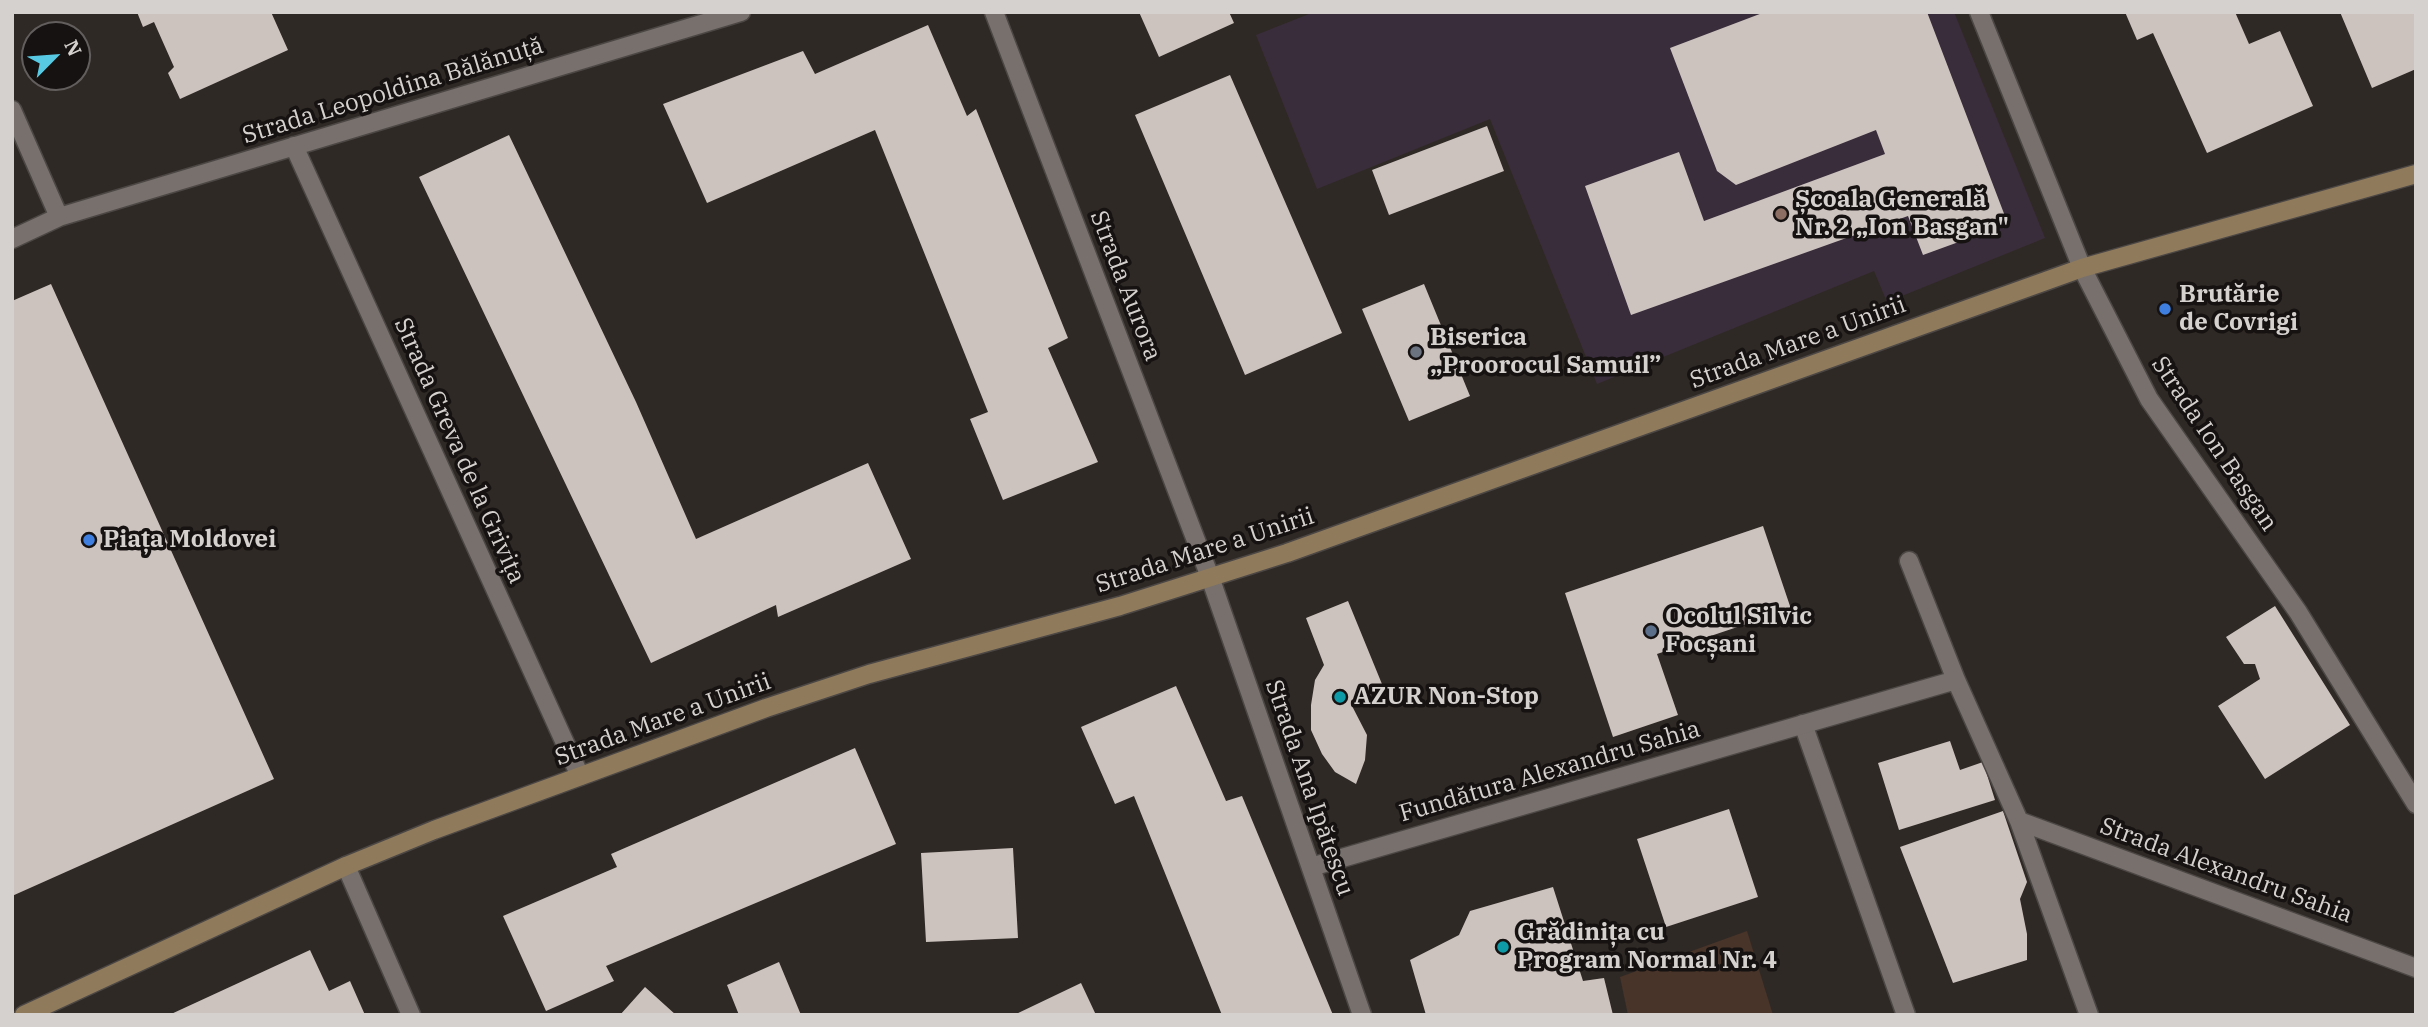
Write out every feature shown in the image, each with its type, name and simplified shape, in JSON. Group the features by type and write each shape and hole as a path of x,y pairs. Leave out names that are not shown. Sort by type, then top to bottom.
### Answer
{"main road":[{"name":"Strada Mare a Unirii","path":"24,1015 346,866 766,708 869,674 1121,606 1287,553 2082,268 2416,174"}],"street":[{"name":"Strada Leopoldina Bălănuță","path":"12,239 59,217 741,12"},
{"name":"Strada Aurora","path":"993,12 1210,577"},
{"name":"Strada Ion Basgan","path":"1979,12 2082,268 2149,399 2298,612 2416,804"},
{"path":"12,110 59,217"},
{"name":"Strada Greva de la Grivița","path":"295,146 580,776"},
{"path":"1909,561 1956,680 2019,821 2089,1015"},
{"name":"Strada Ana Ipătescu","path":"1210,577 1362,1015"},
{"name":"Fundătura Alexandru Sahia","path":"1311,867 1956,680"},
{"path":"1803,724 1906,1015"},
{"name":"Strada Alexandru Sahia","path":"2019,821 2416,968"},
{"path":"346,866 411,1015"}],"shaded area":[{"name":"Școala Generală Nr. 2 „Ion Basgan\"","path":"1314,12 1954,12 2045,238 1887,302 1874,271 1597,384 1490,119 1317,189 1256,35"},
{"path":"1747,931 1773,1015 1628,1015 1620,977"}],"building":[{"path":"137,12 271,12 288,50 180,99 168,73 174,67 154,22 143,27"},
{"path":"1139,12 1229,12 1234,23 1159,57"},
{"path":"1765,12 1927,12 2008,224 1923,255 1908,216 1631,315 1585,186 1679,152 1704,221 1885,154 1876,130 1736,185 1717,171 1670,48"},
{"path":"2125,12 2235,12 2249,44 2280,31 2313,106 2207,153 2153,33 2137,40"},
{"path":"2340,12 2416,12 2416,69 2372,88"},
{"path":"928,25 967,116 976,109 1068,338 1048,348 1098,462 1003,500 970,419 988,412 875,130 707,203 663,104 803,51 815,74"},
{"path":"1230,75 1342,333 1245,375 1135,115"},
{"path":"1487,126 1504,171 1389,215 1372,170"},
{"path":"509,135 636,402 696,539 868,463 911,559 778,617 776,605 651,663 419,177"},
{"name":"Piața Moldovei","path":"51,284 274,779 12,896 12,301"},
{"name":"Biserica „Proorocul Samuil”","path":"1424,284 1470,396 1409,421 1362,309"},
{"name":"Ocolul Silvic Focșani","path":"1763,526 1791,609 1657,654 1678,715 1613,737 1565,593"},
{"name":"AZUR Non-Stop","path":"1348,601 1384,689 1351,704 1367,735 1365,760 1356,784 1335,772 1322,754 1311,730 1315,680 1324,665 1306,618"},
{"path":"2275,606 2350,725 2265,779 2218,706 2260,679 2255,664 2244,664 2226,637"},
{"path":"1176,686 1226,801 1242,796 1333,1015 1222,1015 1134,796 1115,804 1081,727"},
{"path":"1950,741 1960,770 1983,762 1995,800 1899,830 1878,763"},
{"path":"855,748 896,844 606,966 614,981 546,1011 503,916 617,867 611,854"},
{"path":"1729,809 1758,897 1666,927 1637,839"},
{"path":"2003,811 2027,882 2020,899 2027,934 2027,960 1953,983 1900,847"},
{"path":"1013,848 1018,938 926,942 921,853"},
{"name":"Grădinița cu Program Normal Nr. 4","path":"1553,887 1583,981 1604,978 1613,1015 1426,1015 1410,960 1459,935 1470,911"},
{"path":"310,950 329,991 350,981 365,1015 169,1015"},
{"path":"779,962 801,1015 739,1015 727,985"},
{"path":"1081,983 1096,1015 1014,1015"},
{"path":"645,987 676,1015 620,1015"}],"place":[{"name":"Școala Generală Nr. 2 „Ion Basgan\"","path":"1781,214"},
{"name":"Brutărie de Covrigi","path":"2165,309"},
{"name":"Biserica „Proorocul Samuil”","path":"1416,352"},
{"name":"Piața Moldovei","path":"89,540"},
{"name":"Ocolul Silvic Focșani","path":"1651,631"},
{"name":"AZUR Non-Stop","path":"1340,697"},
{"name":"Grădinița cu Program Normal Nr. 4","path":"1503,947"}]}
